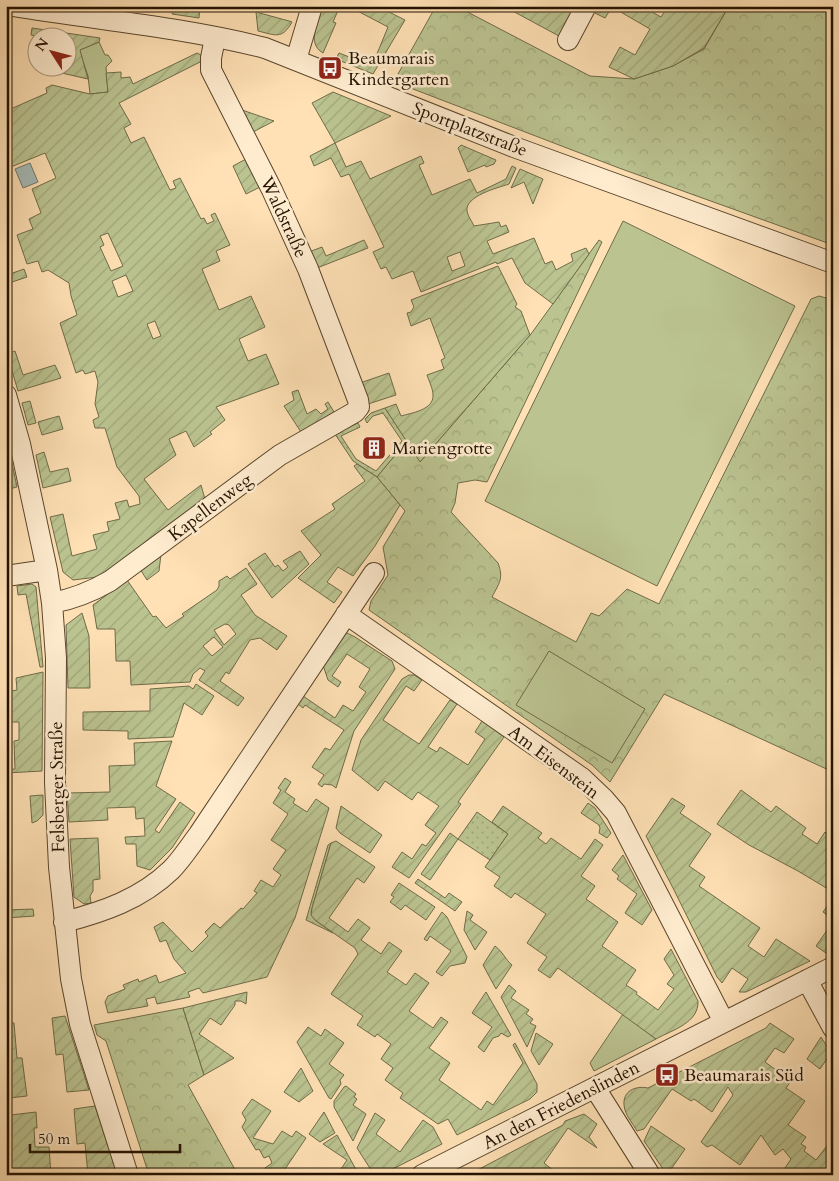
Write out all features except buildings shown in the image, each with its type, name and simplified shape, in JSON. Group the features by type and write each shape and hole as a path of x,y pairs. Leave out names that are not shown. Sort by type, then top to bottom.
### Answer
{"street":[{"name":"Sportplatzstraße","path":"13,6 123,21 265,48 514,147 833,263"},
{"path":"296,60 312,6"},
{"path":"568,40 586,6"},
{"name":"Waldstraße","path":"215,38 211,70 272,190 308,268 358,400"},
{"name":"Felsberger Straße","path":"6,395 20,444 47,570 52,603 56,658 55,782 64,922 71,979 80,1024 128,1175"},
{"name":"Kapellenweg","path":"52,603 72,599 110,581 280,456 355,412 359,407 358,400"},
{"path":"6,576 47,570"},
{"path":"64,922 97,914 121,904 148,889 171,870 199,834 374,573"},
{"name":"Am Eisenstein","path":"346,614 582,778 604,799 616,813 724,1022"},
{"name":"An den Friedenslinden","path":"422,1175 833,967"},
{"path":"807,980 833,1028"},
{"path":"595,1088 650,1175"}],"green space":[{"path":"173,6 200,6 199,18 172,14"},
{"path":"323,6 340,6 333,22 336,23 323,53 315,44 314,38 316,25"},
{"path":"348,6 377,6 405,20 373,74 336,59 339,53 372,66 388,27"},
{"path":"436,6 456,6 590,76 634,79 673,66 704,49 729,6 833,6 833,245 619,168 400,84 398,74"},
{"path":"508,6 576,6 559,36 507,8"},
{"path":"598,6 641,6 661,17 668,6 729,6 704,48 673,66 634,79 609,67 620,47 635,55 650,29 612,7 605,18 595,13"},
{"path":"256,12 292,22 285,32 278,35 258,31"},
{"path":"78,35 100,38 99,42 80,50 88,79 78,77"},
{"path":"99,42 105,55 108,55 112,61 106,67 108,92 90,94 88,76 79,50"},
{"path":"197,53 201,55 200,62 119,103 131,124 124,128 131,143 144,137 170,190 176,188 173,181 180,178 201,219 204,218 207,224 214,221 211,215 215,213 230,245 216,251 220,261 202,269 219,310 251,296 265,327 239,339 248,361 266,354 279,384 216,407 225,420 210,432 212,434 194,447 186,431 169,439 176,455 144,479 168,510 201,485 205,499 106,573 98,577 73,580 63,572 50,517 63,514 72,556 97,549 93,535 109,531 107,522 120,519 115,503 127,500 129,507 140,504 139,496 117,467 105,428 95,428 93,420 99,417 95,404 98,382 95,371 85,374 83,370 76,373 60,323 77,315 69,283 48,270 42,272 38,261 27,264 17,235 33,229 29,219 41,213 32,189 56,178 45,153 6,169 6,141 12,138 6,123 6,111 47,93 46,88 52,85 90,94 108,92 106,73 121,72 121,78 130,77 133,84","holes":["108,233 123,266 111,271 100,247 104,245 100,236","126,275 133,291 118,297 112,281","155,321 161,336 153,339 147,324"]},
{"path":"333,92 391,116 335,143 312,103"},
{"path":"242,110 274,121 253,132"},
{"path":"335,143 346,167 361,161 370,179 421,156 424,163 419,165 432,195 470,179 477,193 506,179 512,166 516,168 509,184 483,193 471,201 468,206 467,211 474,226 499,222 501,227 506,225 509,232 487,241 493,254 534,238 545,264 552,261 556,270 573,261 571,254 586,248 589,254 553,304 525,283 512,258 497,264 496,262 421,292 413,271 392,279 386,267 381,269 373,252 384,247 349,174 341,177 331,158 314,166 310,156","holes":["460,252 465,266 452,271 447,257"]},
{"path":"461,145 496,160 494,164 486,167 485,165 468,172 458,148"},
{"path":"246,159 260,187 246,194 233,166"},
{"path":"520,169 543,179 533,204 524,182 511,188"},
{"path":"623,221 795,306 657,586 485,501"},
{"path":"364,240 368,248 317,268 309,252 322,247 326,256"},
{"path":"599,240 602,242 487,482 475,480 458,483 455,503 451,512 498,563 501,577 492,597 576,642 591,613 599,616 627,589 659,604 811,299 819,296 833,300 833,772 664,694 610,782 592,765 369,610 371,601 388,575 383,547 405,511 377,477 407,441 421,461 531,334"},
{"path":"498,266 517,304 515,307 521,311 530,335 420,462 385,408 396,404 401,416 426,407 430,404 433,395 427,375 444,369 441,360 445,358 430,318 411,326 407,313 411,312 414,307 411,300"},
{"path":"6,268 10,274 24,269 27,277 6,284"},
{"path":"15,351 23,375 55,365 61,378 18,391 7,354"},
{"path":"389,373 396,395 368,404 360,383"},
{"path":"298,390 307,414 316,409 321,414 328,409 325,404 328,402 334,412 301,432 284,406 294,400 292,392"},
{"path":"30,401 36,423 28,425 22,403"},
{"path":"385,408 407,441 377,477 353,461 335,434 358,423 360,427 341,436 356,459 376,471 402,441 383,413 373,416 367,423 365,419 371,413"},
{"path":"59,416 63,429 42,435 38,422"},
{"path":"44,452 50,472 68,468 71,481 43,488 36,455"},
{"path":"10,454 17,487 6,490 6,456"},
{"path":"357,464 377,477 400,505 375,546 353,576 338,567 327,582 342,592 334,603 298,578 321,555 301,531 335,509 332,504 365,481 354,466"},
{"path":"300,551 309,564 272,598 248,564 265,553 275,567 278,565 283,571 288,567 283,561"},
{"path":"161,554 159,571 147,580 140,569"},
{"path":"246,568 257,584 241,595 255,615 287,636 277,650 260,638 250,640 229,674 226,672 220,681 244,698 238,706 199,680 205,671 200,668 193,674 190,682 131,685 130,661 116,661 115,629 97,629 93,605 127,580 153,617 156,616 166,628 184,616 182,614 217,590 219,581 227,576 230,579","holes":["225,624 229,625 236,634 224,645 214,630","214,637 223,647 212,656 203,646"]},
{"path":"32,584 36,587 43,667 40,667 26,594 18,595 17,586"},
{"path":"82,613 89,636 90,688 68,688 66,625"},
{"path":"347,633 392,661 395,669 354,731 336,788 332,785 324,784 322,787 318,784 324,775 312,767 325,748 330,750 344,730 305,705 303,708 298,704 303,696 335,718 343,705 353,711 366,692 359,687 370,669 347,654 332,676 341,682 338,687 328,680 323,665"},
{"path":"549,651 645,709 612,763 516,705"},
{"path":"43,672 42,771 6,773 6,770 15,769 14,741 19,740 19,722 7,722 6,692 17,690 16,678"},
{"path":"409,675 414,675 422,680 414,691 406,686 383,720 419,744 450,700 457,704 428,747 437,752 440,747 468,765 485,739 475,732 482,721 504,737 458,802 461,804 409,878 392,867 402,852 412,859 422,844 426,846 436,833 425,825 439,806 418,792 412,800 385,781 378,791 352,770 361,740 402,679"},
{"path":"196,684 214,696 202,715 184,703 173,737 128,739 128,731 83,730 83,712 150,711 150,689 189,686 193,689"},
{"path":"172,741 156,786 176,799 155,830 159,833 180,802 195,813 172,848 150,870 137,866 136,844 126,844 125,837 145,836 144,818 136,819 135,807 107,808 108,820 69,822 67,793 110,792 109,766 135,765 134,743"},
{"path":"285,778 291,782 285,792 295,799 293,803 307,812 316,799 329,808 295,918 267,977 203,993 199,988 188,992 190,997 157,1004 155,997 146,999 148,1006 108,1013 105,1002 108,996 125,989 123,985 138,979 139,982 156,975 159,983 186,973 174,959 166,940 160,942 154,927 163,922 192,952 208,936 205,932 214,923 220,928 241,908 243,909 257,893 254,891 261,880 273,887 281,875 273,869 286,850 271,840 288,814 273,803 281,790 278,788"},
{"path":"741,790 771,812 776,806 806,828 802,834 817,844 825,832 833,837 833,892 749,845 717,824"},
{"path":"43,795 43,815 32,823 30,796"},
{"path":"672,798 685,806 680,813 711,834 689,866 705,877 699,886 760,928 748,946 764,957 776,939 810,961 746,992 739,992 748,979 732,968 722,983 717,977 646,836"},
{"path":"588,803 595,808 611,833 607,838 599,833 599,825 581,813"},
{"path":"341,806 382,835 370,853 340,833 336,828"},
{"path":"503,806 542,833 538,838 546,844 551,838 581,859 595,839 603,845 581,876 595,886 586,899 618,922 602,946 636,970 626,985 658,1010 674,989 667,984 674,975 664,959 671,949 698,1001 697,1009 689,1020 677,1029 656,1039 558,968 550,978 538,970 547,957 527,943 546,914 515,893 511,898 494,886 500,877 485,867 508,834 492,822"},
{"path":"477,812 508,834 490,860 458,839"},
{"path":"450,833 458,839 430,880 421,874"},
{"path":"98,838 100,879 93,880 93,891 90,896 91,903 84,904 74,897 70,839"},
{"path":"336,841 375,867 364,883 357,878 329,918 348,932 358,919 370,928 361,940 381,954 389,942 402,951 387,972 406,985 415,973 429,983 409,1011 433,1028 441,1017 448,1022 429,1048 450,1063 439,1080 481,1110 487,1101 493,1105 523,1063 513,1045 515,1043 537,1084 537,1092 530,1099 457,1135 448,1119 438,1124 400,1098 403,1093 385,1080 393,1068 381,1059 391,1044 377,1034 375,1037 357,1025 363,1016 331,994 358,954 355,948 315,920 311,915 331,843"},
{"path":"331,843 311,912 315,920 333,933 306,920 328,845"},
{"path":"623,855 652,910 642,925 625,913 637,894 617,879 619,876 612,870"},
{"path":"418,879 445,898 449,893 462,902 455,911 415,883"},
{"path":"399,883 435,907 426,920 405,905 401,910 390,902 394,897 391,895"},
{"path":"830,902 833,904 833,919 823,912"},
{"path":"33,909 34,916 6,918 6,910"},
{"path":"467,911 473,915 470,920 487,932 475,950 464,930"},
{"path":"442,912 447,917 467,957 465,963 450,966 442,976 436,972 451,951 430,936 427,941 424,939"},
{"path":"833,922 833,949 826,953 816,946"},
{"path":"495,946 512,965 496,989 483,965"},
{"path":"509,985 516,991 511,998 529,1010 526,1014 533,1019 530,1023 536,1026 527,1047 501,997"},
{"path":"247,992 246,1004 241,1001 235,1001 235,1005 221,1025 210,1018 199,1034 234,1058 204,1075 183,1008"},
{"path":"486,992 511,1035 508,1037 501,1033 493,1038 484,1052 478,1047 492,1027 472,1013"},
{"path":"183,1008 204,1075 188,1085 238,1175 149,1175 106,1041 97,1035 94,1025"},
{"path":"623,1014 656,1039 594,1071 590,1063"},
{"path":"65,1016 89,1090 67,1092 63,1054 56,1055 52,1018"},
{"path":"6,1023 14,1023 17,1058 22,1058 27,1096 9,1098 8,1088 6,1088"},
{"path":"770,1023 794,1039 784,1053 775,1048 765,1062 791,1081 786,1088 805,1101 788,1125 806,1137 801,1144 806,1147 804,1151 816,1160 833,1138 833,1175 787,1175 789,1172 785,1168 791,1159 783,1149 775,1155 761,1135 740,1165 712,1145 707,1147 701,1142 733,1095 728,1087 712,1112 694,1099 691,1101 672,1089 644,1129 637,1131 625,1110 624,1099 629,1092 637,1088 648,1088 766,1028"},
{"path":"308,1027 321,1036 325,1029 344,1043 329,1064 344,1075 340,1080 341,1084 331,1099 297,1042"},
{"path":"536,1033 553,1044 539,1065 531,1051"},
{"path":"821,1037 831,1053 820,1069 807,1059"},
{"path":"301,1068 313,1091 299,1102 284,1092"},
{"path":"346,1086 356,1094 354,1097 357,1099 353,1105 366,1114 353,1141 334,1107 334,1101"},
{"path":"252,1099 271,1111 253,1138 273,1144 282,1131 292,1137 296,1131 306,1138 281,1175 270,1175 265,1168 272,1163 269,1156 264,1158 259,1149 256,1150 242,1127 246,1120 242,1113"},
{"path":"95,1106 117,1173 88,1175 85,1143 77,1144 74,1109"},
{"path":"36,1112 37,1128 34,1128 35,1147 49,1147 51,1175 6,1175 6,1132 12,1131 11,1115"},
{"path":"324,1112 335,1133 320,1142 309,1134"},
{"path":"375,1113 385,1120 376,1134 400,1152 423,1120 433,1127 442,1144 383,1174 373,1173 357,1148"},
{"path":"584,1114 597,1124 589,1137 597,1148 568,1128 544,1163 559,1175 468,1175 563,1125 565,1121"},
{"path":"651,1126 685,1149 667,1175 644,1141"},
{"path":"337,1135 359,1175 337,1175 347,1160 323,1144"}],"water":[{"path":"30,163 38,182 23,188 15,169"}],"place":[{"name":"Beaumarais Kindergarten","path":"330,68"},
{"name":"Mariengrotte","path":"374,448"},
{"name":"Beaumarais Süd","path":"667,1075"}]}
